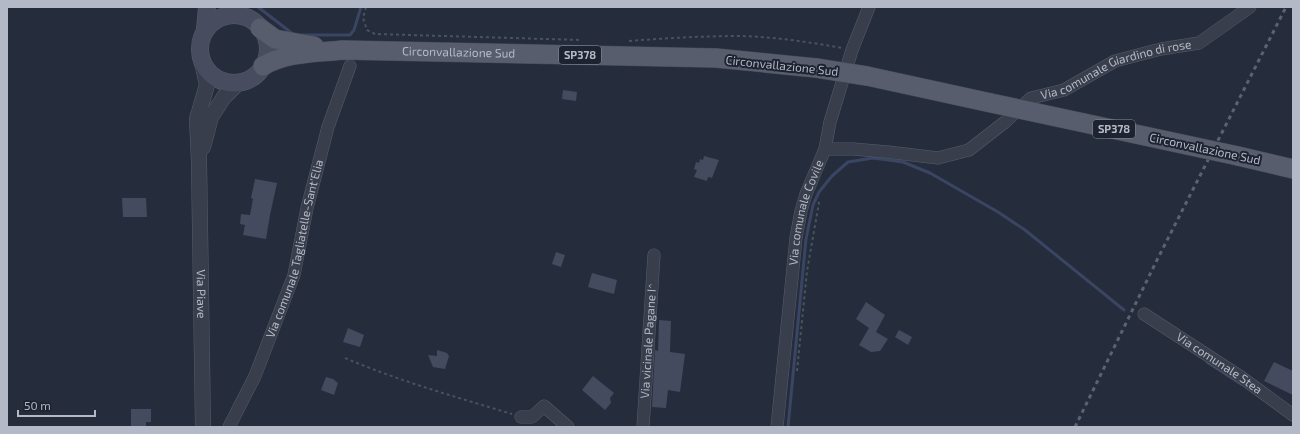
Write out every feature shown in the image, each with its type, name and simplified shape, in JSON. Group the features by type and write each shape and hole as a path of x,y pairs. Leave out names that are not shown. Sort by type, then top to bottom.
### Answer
{"main road":[{"path":"207,7 206,30 200,42 202,62 208,72 217,79 238,83"},
{"name":"SP378","path":"206,30 211,23 219,18 228,16 234,11 254,22 275,39 346,58"},
{"path":"260,28 268,47 267,56 263,66"},
{"name":"Circonvallazione Sud","path":"238,83 248,80 257,74 263,66 276,59 298,54 346,58 716,58 816,68 867,76 1293,169"}],"street":[{"name":"Via comunale Covile","path":"777,427 796,238 801,211 806,194 825,149 830,122 852,50 869,7"},
{"name":"Via comunale Giardino di rose","path":"825,149 853,149 938,158 970,150 1005,122 1031,98 1064,90 1115,61 1161,49 1199,43 1250,7"},
{"name":"Via comunale Tagliatelle-Sant'Elia","path":"229,427 255,376 294,275 307,208 346,58"},
{"name":"Via Piave","path":"202,62 207,85 197,119 203,427"},
{"name":"Via Piave","path":"199,161 211,117 224,97 238,83"},
{"name":"Via vicinale Pagane I^","path":"643,427 654,255"},
{"name":"Via comunale Stea","path":"1144,314 1241,377 1293,415"},
{"path":"521,417 532,417 544,406 568,427"}],"path":[{"path":"366,7 363,18 367,30 375,34 585,40"},
{"path":"622,41 743,36 804,41 852,50"},
{"path":"797,371 807,271 819,203"},
{"path":"345,358 365,367 414,384 521,417"}],"building":[{"path":"563,90 577,92 576,101 562,99"},
{"path":"704,156 719,160 712,178 708,177 707,181 694,177 697,170 694,169 696,162 699,163 700,159 703,160"},
{"path":"255,179 277,183 266,239 243,235 245,225 240,224 241,214 250,215 253,199 251,198"},
{"path":"122,198 146,198 147,217 123,217"},
{"path":"556,252 565,255 561,267 552,264"},
{"path":"592,273 617,280 614,294 588,287"},
{"path":"866,302 885,315 876,332 888,339 880,351 871,352 859,345 869,328 856,319"},
{"path":"659,320 671,321 670,352 685,354 680,392 668,390 666,408 652,407 655,350 658,351"},
{"path":"348,328 364,335 360,347 343,342"},
{"path":"899,330 912,337 908,345 895,337"},
{"path":"437,350 447,353 449,356 445,369 433,367 428,355 437,356"},
{"path":"1274,362 1293,371 1293,395 1264,381"},
{"path":"593,376 614,393 610,398 611,403 605,410 582,390"},
{"path":"326,377 333,379 338,383 334,395 321,390"},
{"path":"131,409 151,409 151,422 146,422 146,426 131,426"}],"waterway":[{"path":"258,7 293,34"},
{"path":"302,35 350,35 354,30 361,7"},
{"path":"788,427 806,239 813,205 819,192 832,176 848,162 873,158 903,162 930,173 998,212 1025,230 1124,310"},
{"path":"1207,362 1241,384"}],"railway":[{"path":"1075,427 1157,260 1286,7"}]}
